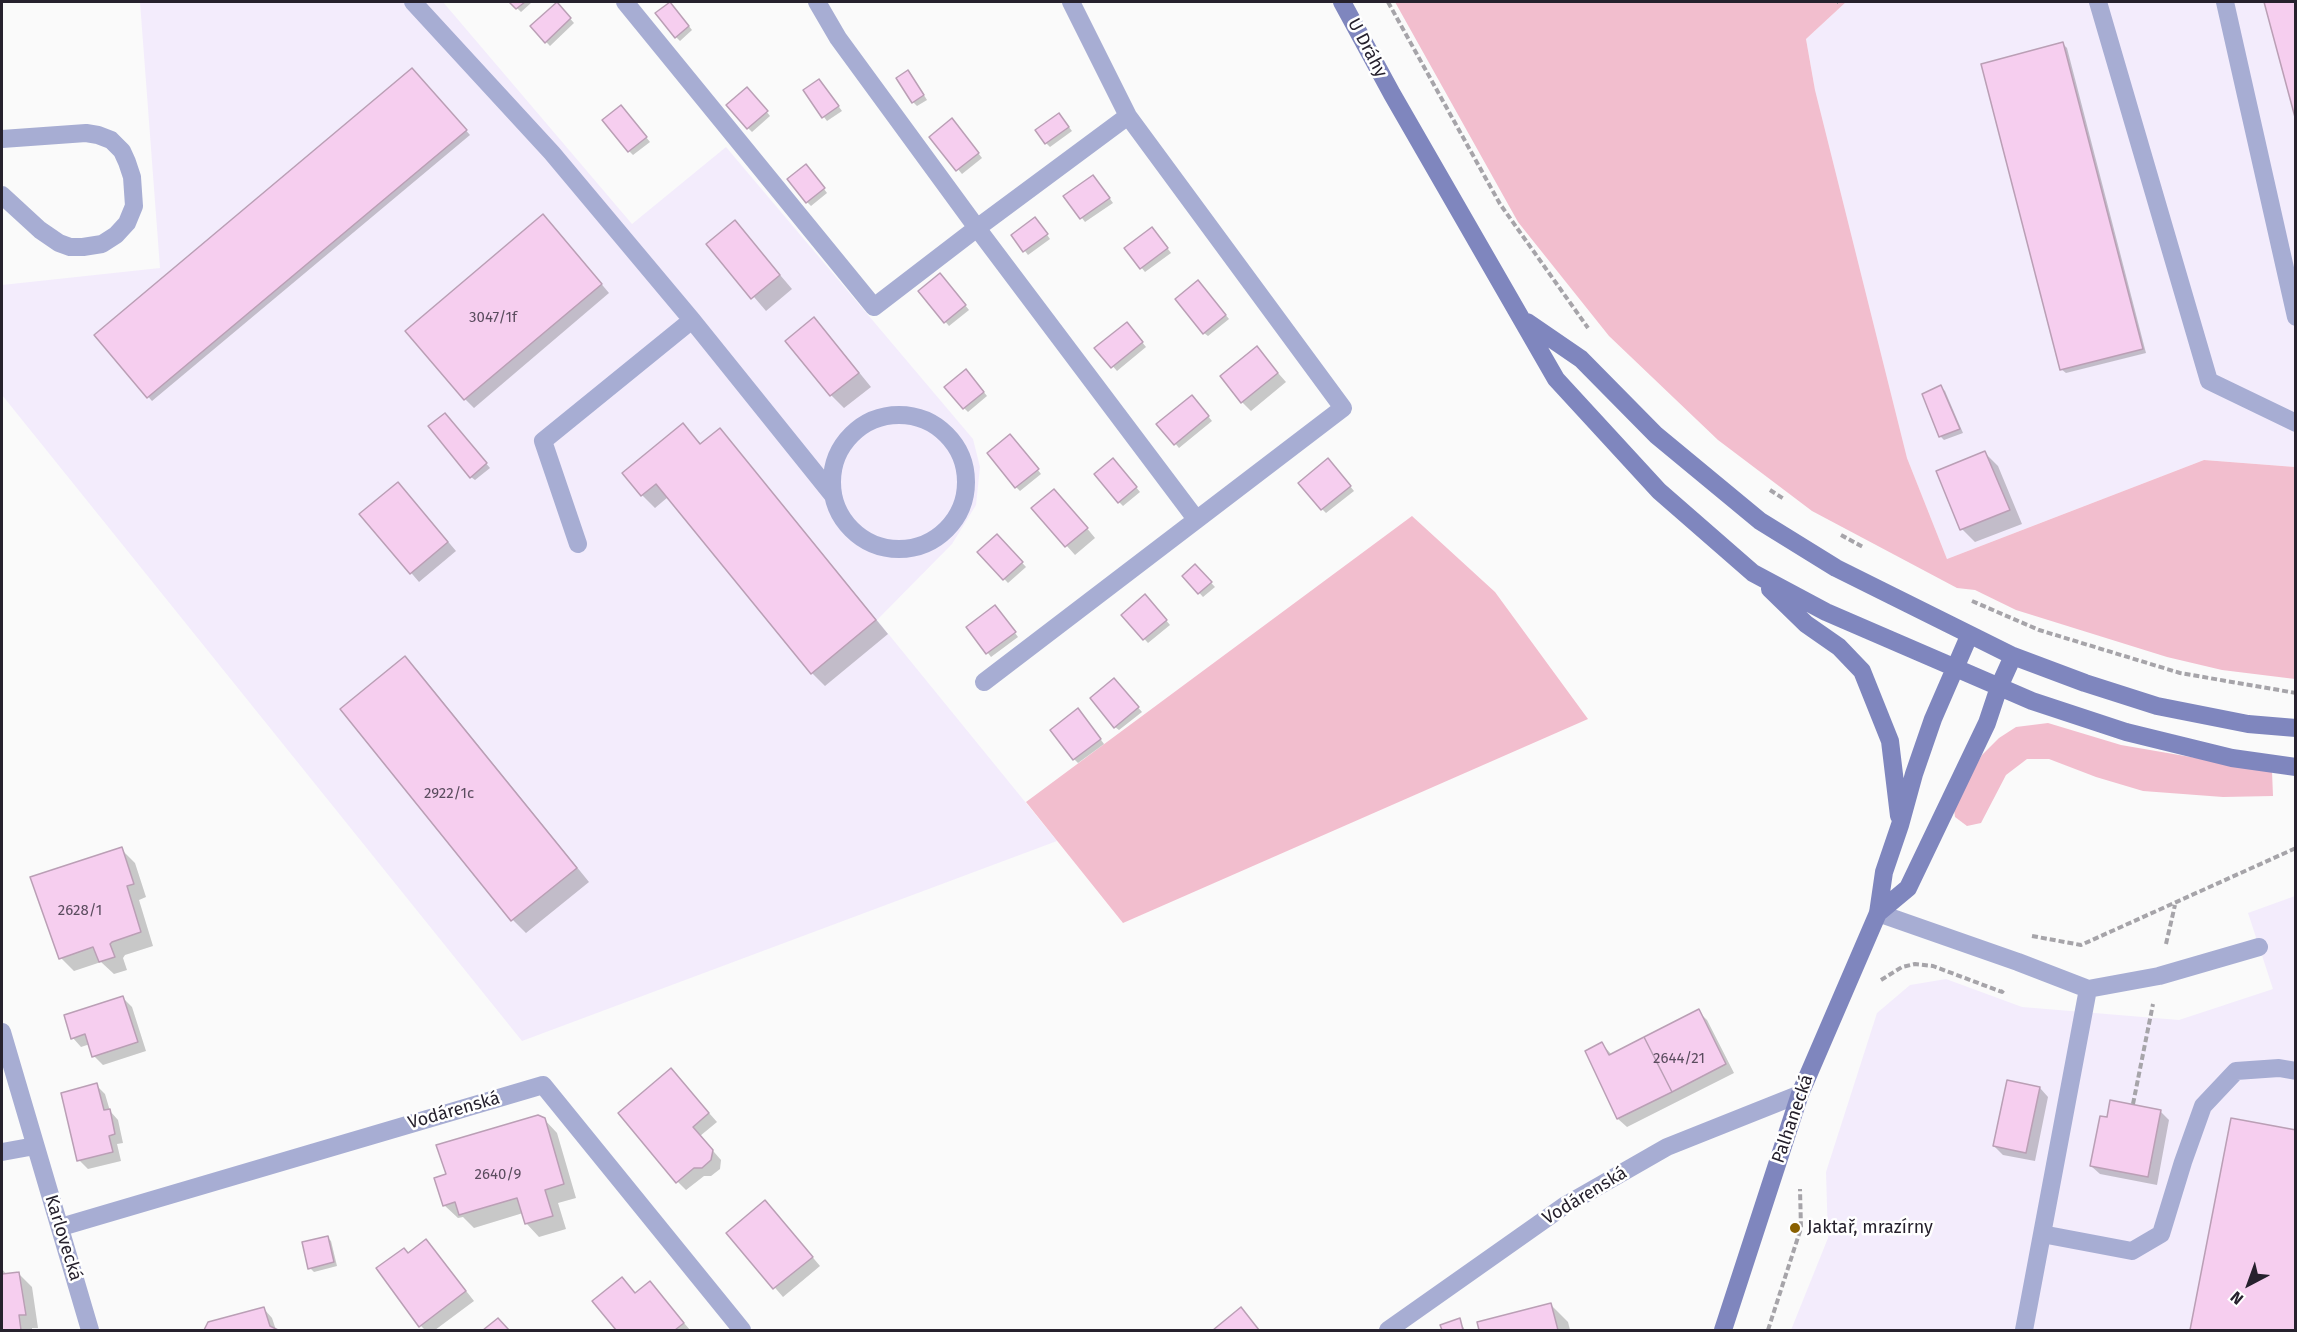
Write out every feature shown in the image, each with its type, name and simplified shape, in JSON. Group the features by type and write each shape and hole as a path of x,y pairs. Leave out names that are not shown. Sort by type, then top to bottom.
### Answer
{"street":[{"path":"413,2 552,153 692,320 832,494 840,515 853,532 872,544 894,549 915,548 936,538 952,524 962,504 966,482 962,460 952,440 935,425 914,416 892,415 870,420 852,433 839,451 832,472 832,494"},
{"path":"625,2 874,307 1128,116"},
{"path":"817,2 838,38 977,228 1196,519"},
{"path":"984,682 1343,408 1128,116 1071,2"},
{"name":"U Dráhy","path":"1342,2 1392,94 1556,380 1659,491 1753,573"},
{"path":"2098,2 2209,381 2295,423"},
{"path":"2225,2 2295,317"},
{"path":"2,139 86,133 111,140 122,151 127,162 132,177 134,206 127,223 116,235 102,244 70,247 59,243 40,230 2,195"},
{"path":"1523,319 1581,359 1656,435 1760,521 1836,568 1969,636 2013,656 2085,683 2157,706 2248,724 2295,728"},
{"path":"578,544 543,441 692,320"},
{"path":"1753,573 1826,612 1999,687 2126,732 2232,758 2295,767"},
{"path":"1753,573 1806,624 1839,647 1862,671 1890,741 1900,825"},
{"name":"Palhanecká","path":"1723,1330 1800,1094 1878,913 1884,872 1932,719 1969,636"},
{"name":"Palhanecká","path":"1878,913 1908,888 1987,723 1999,687 2013,656"},
{"path":"1878,913 2088,989 2159,976 2259,947"},
{"path":"2024,1330 2088,989"},
{"name":"Karlovecká","path":"2,1032 90,1330"},
{"path":"2042,1234 2132,1251 2161,1234 2183,1162 2204,1106 2236,1071 2279,1068 2295,1071"},
{"name":"Vodárenská","path":"61,1227 543,1085 742,1330"},
{"name":"Vodárenská","path":"1388,1330 1564,1206 1657,1152 1800,1094"},
{"path":"2,1152 35,1146"}],"path":[{"path":"1388,2 1500,204 1533,254 1593,333"},
{"path":"1764,485 1793,507"},
{"path":"1832,530 1871,552"},
{"path":"1966,599 2039,630 2180,674 2295,693"},
{"path":"1875,987 1885,976 1902,967 1916,964 1932,966 2002,993 2032,935 2081,945 2295,848"},
{"path":"1768,1330 1801,1228 1800,1184"}],"shaded area":[{"path":"140,2 443,2 632,224 726,147 973,439 980,467 976,505 952,544 877,620 1057,841 522,1041 2,395 2,285 160,268"},
{"path":"1395,2 1846,2 1806,39 1815,90 1907,458 1947,559 2204,460 2295,467 2295,679 2222,670 2167,657 2016,610 1975,590 1957,588 1812,511 1718,440 1609,336 1518,222"},
{"path":"1846,2 2295,2 2295,467 2204,460 1947,559 1907,458 1815,90 1806,39"},
{"path":"1412,516 1495,592 1588,719 1123,923 1026,802"},
{"path":"2048,723 2121,745 2272,771 2273,796 2223,797 2143,791 2096,777 2049,759 2027,759 2006,775 1981,823 1967,826 1955,817 1953,803 1982,755 1999,738 2016,727"},
{"path":"2295,896 2295,1330 1791,1330 1828,1238 1826,1172 1877,1013 1910,985 1946,979 2022,1007 2179,1020 2273,989 2248,913"}],"building":[{"path":"509,2 525,2 516,9"},
{"path":"557,2 571,18 545,43 530,26"},
{"path":"670,2 689,26 675,38 655,13"},
{"path":"2264,2 2296,2 2296,121"},
{"path":"2063,42 2143,349 2060,370 1981,64"},
{"path":"412,68 467,130 147,398 94,335"},
{"path":"908,70 924,95 912,103 896,78"},
{"path":"819,79 839,106 822,118 803,90"},
{"path":"747,87 768,111 747,129 726,105"},
{"path":"621,105 647,137 628,152 602,120"},
{"path":"1059,113 1069,127 1045,144 1035,130"},
{"path":"952,118 979,153 956,171 929,137"},
{"path":"806,164 825,188 806,203 787,179"},
{"path":"1093,175 1110,198 1080,219 1063,196"},
{"path":"543,214 602,284 464,400 405,331"},
{"path":"1035,217 1048,234 1023,252 1011,235"},
{"path":"735,220 780,275 751,299 706,244"},
{"path":"1152,227 1168,248 1140,269 1124,248"},
{"path":"940,273 966,305 944,323 918,291"},
{"path":"1198,280 1226,315 1203,334 1175,299"},
{"path":"814,317 859,373 830,396 785,341"},
{"path":"1127,322 1143,342 1111,368 1094,348"},
{"path":"1257,346 1278,373 1241,403 1220,376"},
{"path":"966,369 984,392 963,409 944,387"},
{"path":"1941,385 1960,429 1939,437 1922,394"},
{"path":"1192,395 1209,416 1174,445 1156,424"},
{"path":"445,413 487,463 470,478 428,426"},
{"path":"683,423 700,444 720,428 876,620 811,674 656,484 641,496 622,473"},
{"path":"1010,434 1039,469 1015,488 987,453"},
{"path":"1985,451 2010,510 1960,530 1936,471"},
{"path":"1113,458 1137,487 1118,503 1094,474"},
{"path":"1328,458 1351,486 1321,510 1298,483"},
{"path":"398,482 448,542 410,574 359,514"},
{"path":"1054,489 1088,528 1065,547 1031,508"},
{"path":"997,534 1023,562 1003,580 977,552"},
{"path":"1195,564 1212,582 1198,594 1182,576"},
{"path":"1145,594 1167,620 1143,640 1121,615"},
{"path":"995,605 1016,632 986,654 966,627"},
{"path":"405,656 577,868 511,921 340,709"},
{"path":"1114,678 1139,707 1114,728 1090,698"},
{"path":"1078,708 1101,739 1073,760 1050,730"},
{"path":"122,847 134,884 127,886 141,932 112,942 110,944 115,957 99,962 93,947 59,959 30,877"},
{"path":"123,996 138,1042 92,1057 85,1034 71,1039 64,1015"},
{"path":"1699,1009 1726,1064 1672,1092 1644,1037"},
{"path":"1644,1037 1672,1092 1617,1119 1585,1051 1602,1042 1609,1055"},
{"path":"671,1068 709,1113 693,1127 713,1150 711,1160 702,1168 694,1168 676,1183 618,1113"},
{"path":"2007,1080 2040,1087 2026,1153 1993,1146"},
{"path":"97,1083 104,1110 110,1109 115,1134 109,1136 113,1152 77,1161 61,1093"},
{"path":"2110,1100 2161,1110 2148,1177 2090,1166 2100,1116 2107,1117"},
{"path":"538,1115 545,1118 564,1184 545,1190 553,1216 525,1224 517,1198 459,1215 455,1202 443,1206 434,1178 446,1174 436,1145"},
{"path":"2231,1118 2296,1130 2296,1330 2190,1330"},
{"path":"765,1200 813,1257 773,1289 726,1233"},
{"path":"328,1236 334,1262 308,1269 302,1242"},
{"path":"426,1239 466,1291 419,1327 376,1268 404,1248 408,1253"},
{"path":"19,1272 26,1315 19,1315 21,1330 2,1330 2,1274"},
{"path":"622,1277 635,1293 650,1281 684,1323 675,1330 616,1330 592,1301"},
{"path":"1551,1303 1558,1330 1479,1330 1477,1322"},
{"path":"264,1307 270,1326 278,1330 204,1330 208,1322"},
{"path":"1241,1307 1259,1330 1213,1330"},
{"path":"498,1318 509,1330 483,1330"},
{"path":"1460,1318 1463,1330 1442,1330 1440,1325"}],"place":[{"name":"Jaktař, mrazírny","path":"1795,1228"}]}
